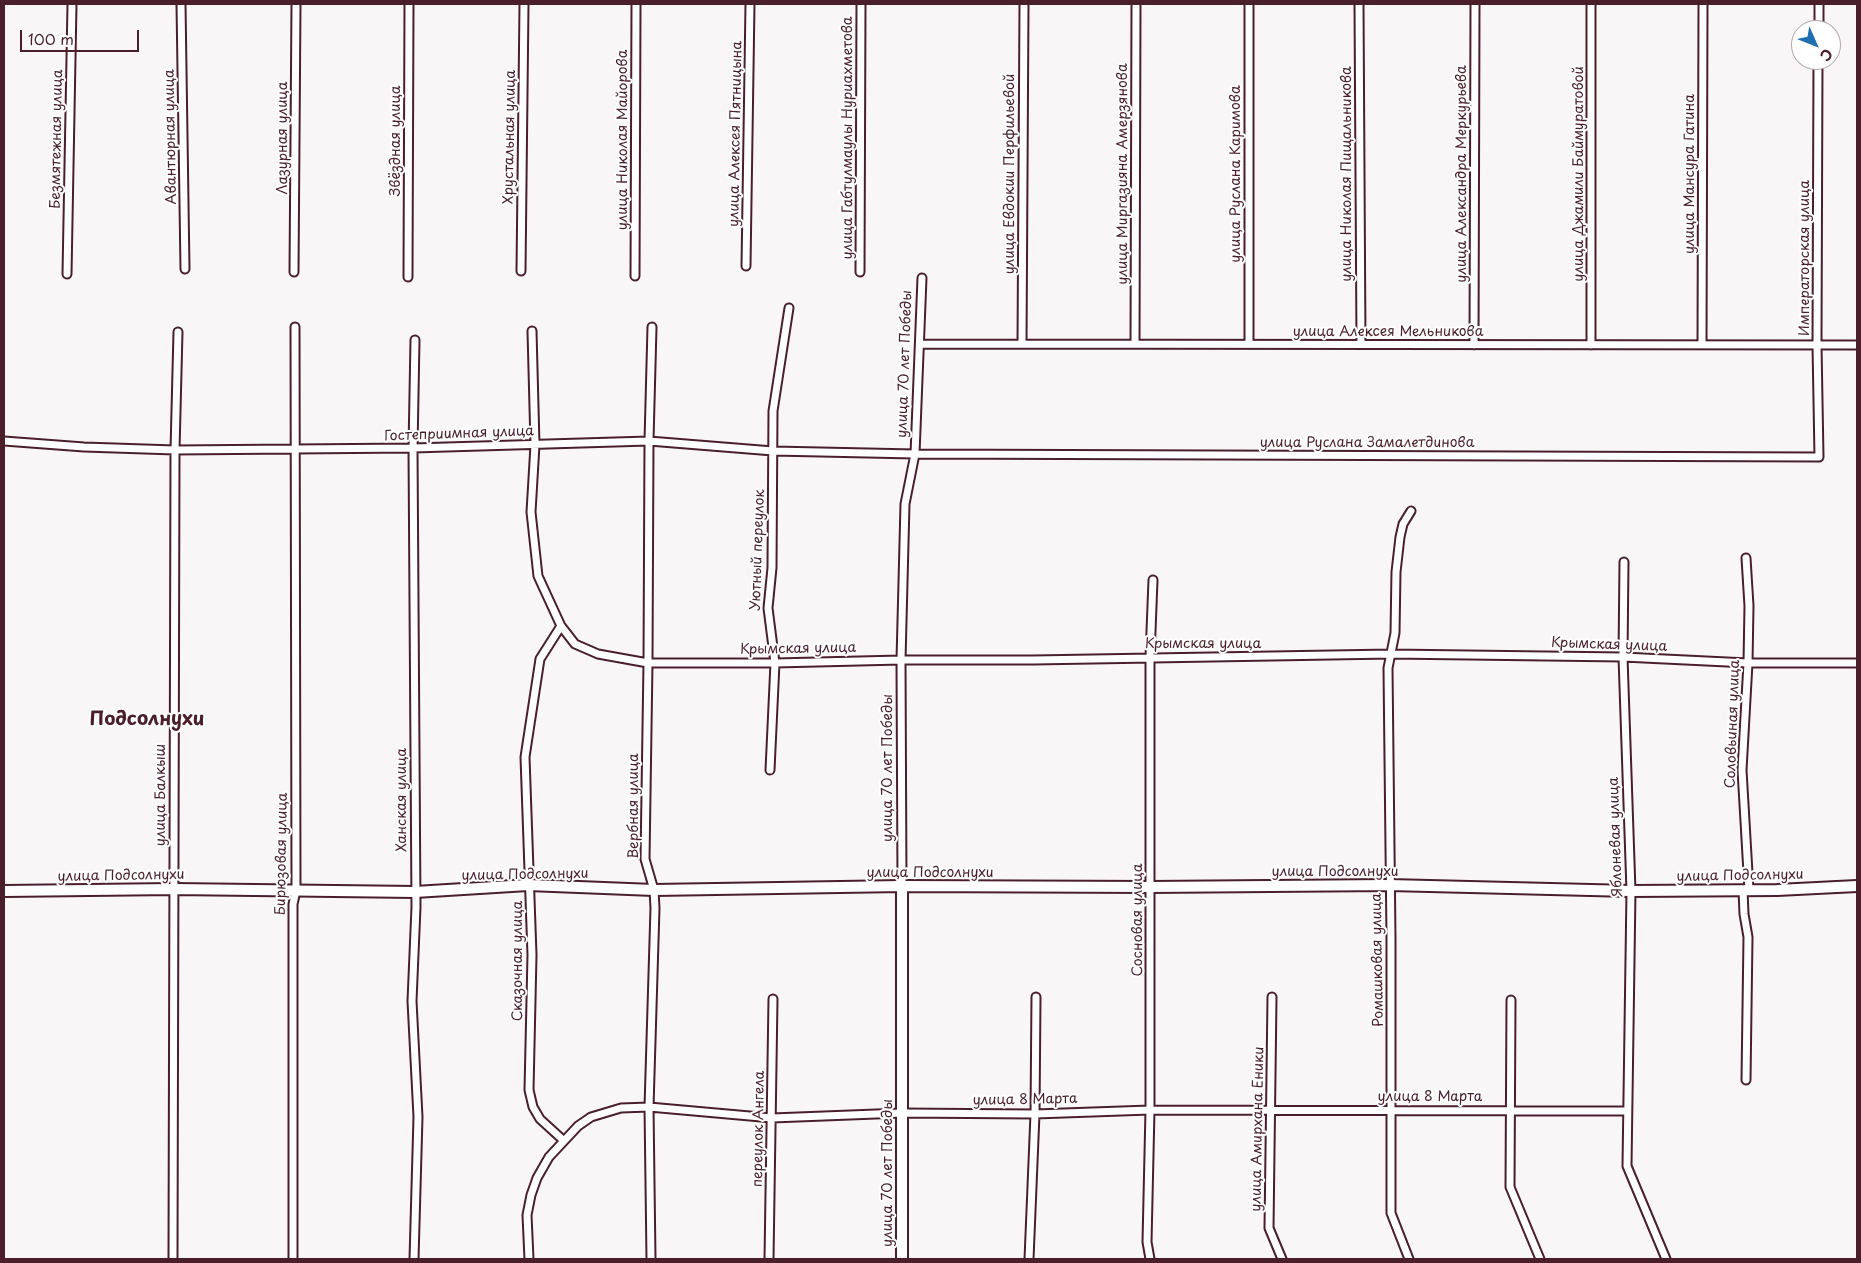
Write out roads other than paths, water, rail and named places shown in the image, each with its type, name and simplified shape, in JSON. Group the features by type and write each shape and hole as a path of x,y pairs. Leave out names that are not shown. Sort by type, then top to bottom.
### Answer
{"street":[{"name":"Безмятежная улица","path":"67,274 72,4"},
{"name":"Авантюрная улица","path":"181,4 185,269"},
{"name":"Лазурная улица","path":"294,272 296,4"},
{"name":"Звёздная улица","path":"408,278 409,4"},
{"name":"Хрустальная улица","path":"520,271 524,4"},
{"name":"улица Николая Майорова","path":"634,276 636,4"},
{"name":"улица Алексея Пятницына","path":"746,266 750,4"},
{"name":"улица Габтулмаулы Нуриахметова","path":"860,272 861,4"},
{"name":"улица Евдокии Перфильевой","path":"1022,344 1024,4"},
{"name":"улица Миргазияна Амерзянова","path":"1135,344 1136,4"},
{"name":"улица Руслана Каримова","path":"1248,4 1249,344"},
{"name":"улица Николая Пищальникова","path":"1359,4 1361,344"},
{"name":"улица Александра Меркурьева","path":"1474,344 1475,4"},
{"name":"улица Джамили Баймуратовой","path":"1591,4 1591,344"},
{"name":"улица Мансура Гатина","path":"1702,345 1703,4"},
{"path":"1819,4 1819,20"},
{"name":"Императорская улица","path":"1818,70 1817,345 1819,457"},
{"name":"улица 70 лет Победы","path":"902,1259 901,660 905,504 915,454 922,278"},
{"name":"Уютный переулок","path":"770,770 775,663 768,608 772,568 773,411 789,308"},
{"name":"Бирюзовая улица","path":"293,1259 293,904 296,891 295,327"},
{"name":"Вербная улица","path":"651,1259 649,1107 654,890 645,859 652,327"},
{"path":"532,331 535,445 531,512 538,576 561,626"},
{"name":"улица Балкыш","path":"174,1259 175,450 178,332"},
{"name":"Ханская улица","path":"414,1259 418,1117 412,1001 415,892 413,448 415,340"},
{"name":"улица Алексея Мельникова","path":"920,344 1857,345"},
{"name":"Гостеприимная улица","path":"4,441 84,447 175,450 295,450 649,441 773,451 915,454"},
{"name":"улица Руслана Замалетдинова","path":"915,454 1819,457"},
{"name":"Ромашковая улица","path":"1410,1259 1390,1213 1388,668 1395,633 1396,572 1400,537 1403,524 1411,511"},
{"name":"Соловьиная улица","path":"1746,558 1749,606 1748,663 1742,770 1746,890 1744,914 1748,937 1746,1080"},
{"name":"Яблоневая улица","path":"1624,562 1622,656 1631,891 1627,1166 1666,1259"},
{"name":"Сосновая улица","path":"1150,1259 1147,1242 1150,1110 1150,657 1153,580"},
{"name":"Крымская улица","path":"561,626 575,644 598,654 648,663 1033,660 1391,654 1622,656 1748,663 1857,663"},
{"name":"Сказочная улица","path":"561,626 540,659 525,756 528,886 531,904 532,955 529,1090 533,1106 540,1119 563,1140"},
{"name":"улица Подсолнухи","path":"4,891 174,888 415,892 528,886 654,890 902,886 1150,887 1389,885 1631,891 1746,890 1857,886"},
{"name":"улица Амирхана Еники","path":"1272,997 1269,1228 1282,1259"},
{"path":"1029,1259 1035,1114 1036,998"},
{"name":"переулок Ангела","path":"768,1259 773,999"},
{"path":"1511,1000 1510,1187 1540,1259"},
{"name":"улица 8 Марта","path":"529,1259 527,1215 530,1195 549,1157 563,1140 591,1117 621,1108 649,1107 772,1118 902,1113 1035,1114 1150,1110 1391,1109 1627,1111"}],"district":[{"name":"Подсолнухи","path":"147,720"}]}
